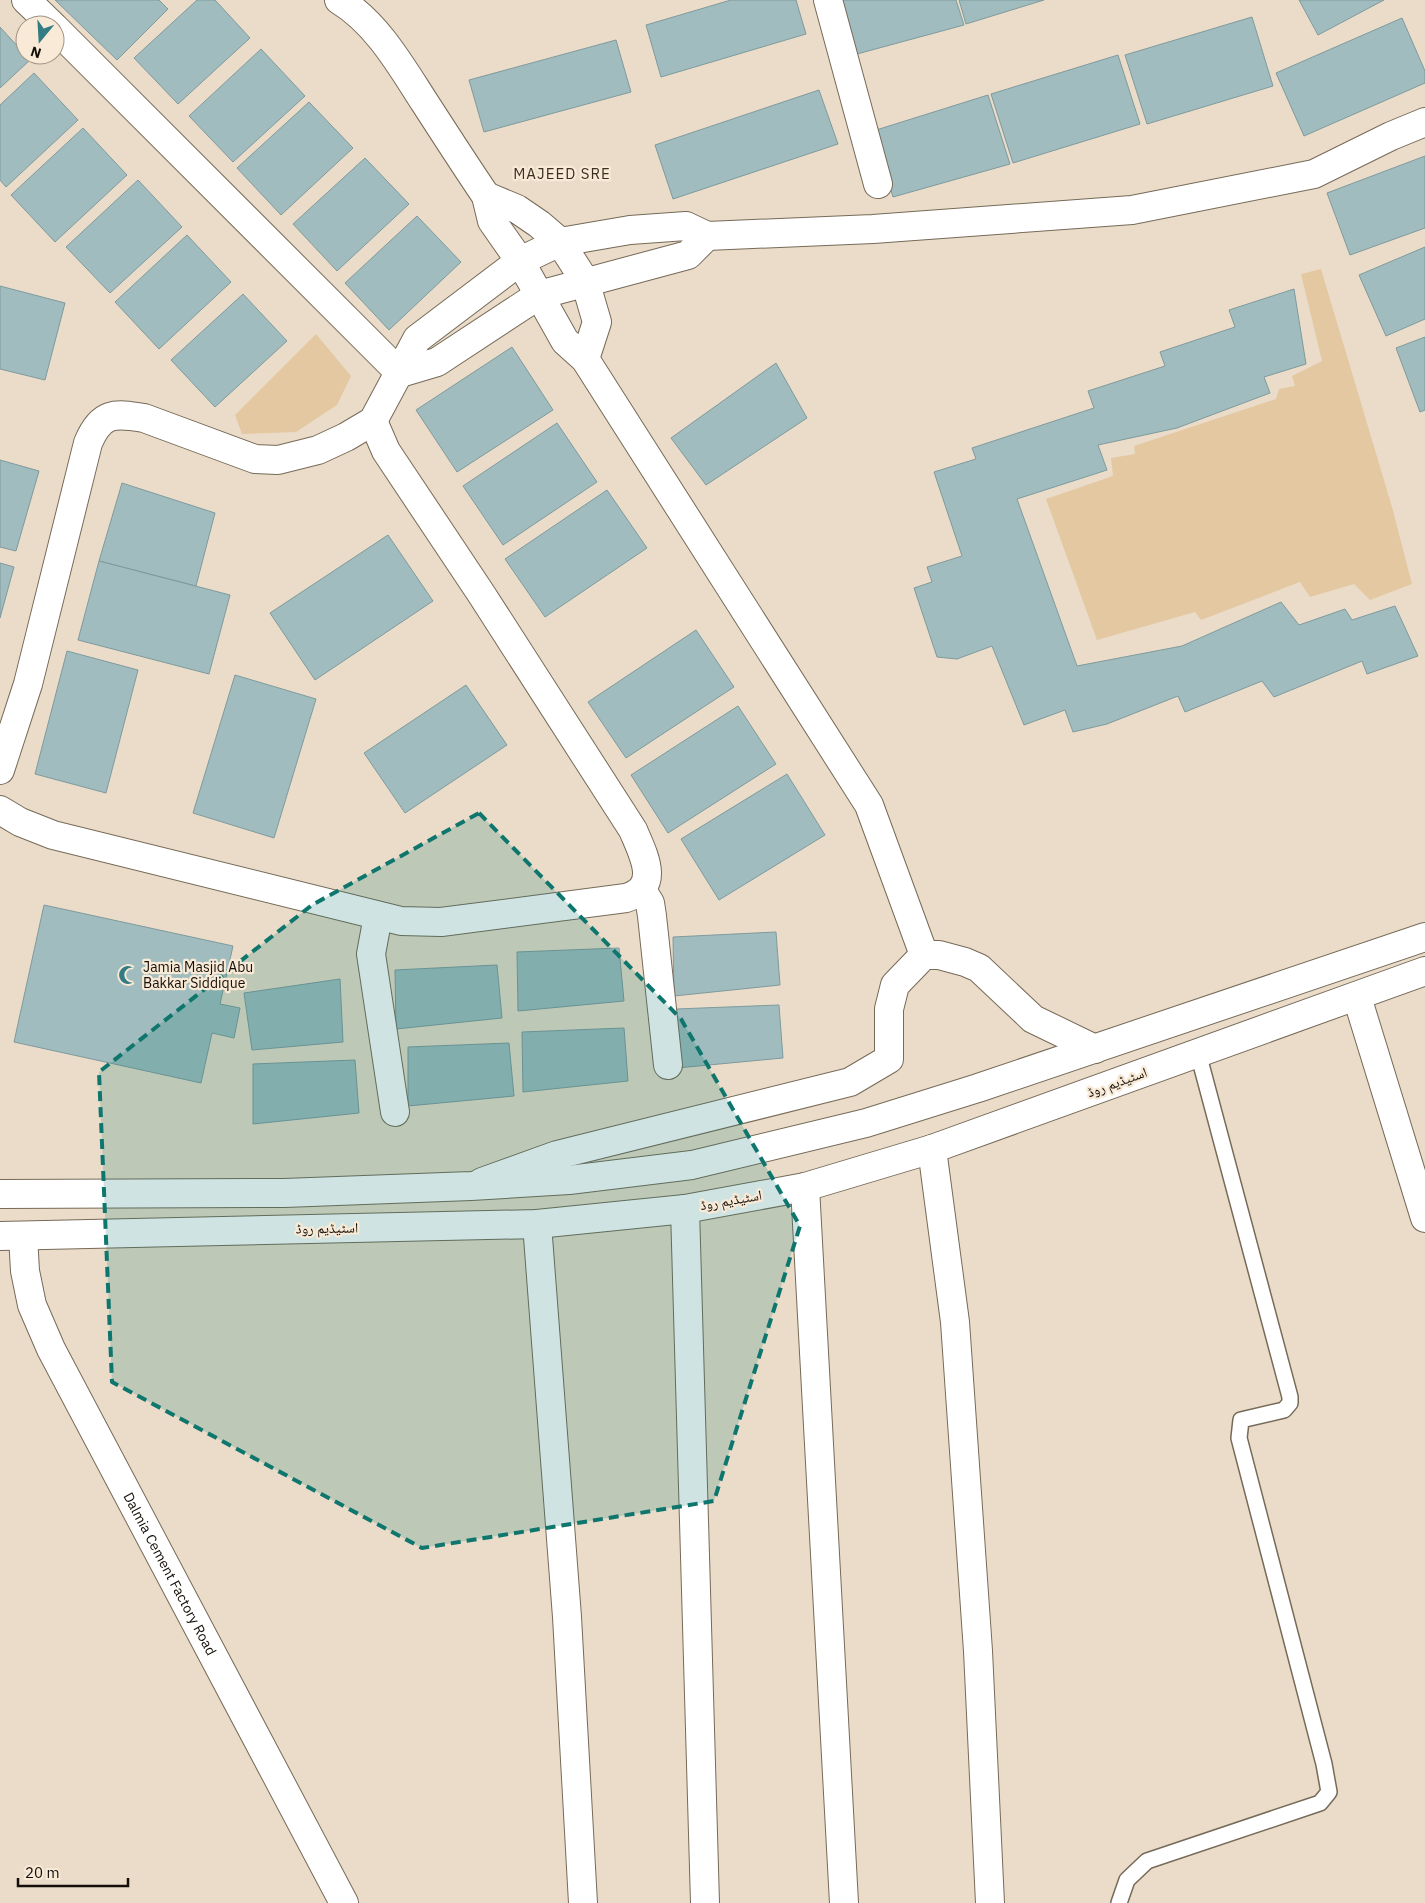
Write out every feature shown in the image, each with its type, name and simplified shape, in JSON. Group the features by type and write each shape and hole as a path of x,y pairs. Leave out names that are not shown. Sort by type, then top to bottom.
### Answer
{"street":[{"path":"26,0 42,15"},
{"path":"339,0 351,7 378,36 401,67 486,196 492,221 520,261 565,341 585,360 869,805 924,955"},
{"path":"828,0 878,184"},
{"path":"65,38 400,373"},
{"path":"0,770 28,684 88,443 93,430 102,420 114,416 144,418 255,459 278,460 318,450 346,437 373,421 417,339 520,261 560,242 630,230 686,226 707,236 873,229 1132,210 1314,174 1391,136 1425,122"},
{"path":"486,196 517,209 560,242 585,281 597,322 585,360"},
{"path":"400,373 437,362 539,295 585,281 688,255 707,236"},
{"path":"0,810 20,822 53,835 378,916 411,922 441,922 626,898 636,895 642,890 647,876 645,860 633,830 482,595 386,451 373,421"},
{"path":"642,890 650,903 652,916 668,1065"},
{"path":"378,916 371,954 395,1112"},
{"path":"0,1194 284,1193 471,1186 569,1180 692,1165 866,1123 1095,1049 1425,937"},
{"path":"471,1186 557,1155 850,1082 889,1059 889,1009 895,985 924,955 939,955 979,968 1033,1019 1095,1049"},
{"name":"اسٹیڈیم روڈ","path":"11,1236 537,1224 684,1209 805,1187 932,1148 1425,971"},
{"path":"1357,997 1425,1218"},
{"path":"932,1148 955,1322 978,1652 990,1903"},
{"path":"805,1187 844,1903"},
{"path":"684,1209 705,1903"},
{"path":"537,1224 567,1617 583,1903"},
{"name":"Dalmia Cement Factory Road","path":"11,1236 24,1271 32,1305 51,1349 344,1903"}],"lane":[{"path":"1119,1903 1127,1880 1147,1861 1320,1803 1328,1792 1324,1764 1239,1438 1241,1420 1284,1410 1290,1403 1290,1396 1198,1053"}],"highlighted area":[{"path":"479,813 681,1019 800,1226 714,1501 422,1548 112,1382 99,1072 312,905"}],"shaded area":[{"path":"1321,269 1392,507 1412,584 1370,600 1354,584 1310,597 1300,582 1201,620 1195,612 1097,640 1046,499 1113,476 1111,458 1135,454 1134,446 1276,399 1279,389 1295,386 1292,376 1322,361 1301,274"},
{"path":"316,334 351,376 337,405 296,432 242,434 235,415"}],"building":[{"path":"55,0 159,0 168,9 117,60"},
{"path":"197,0 215,0 250,38 178,104 134,58"},
{"path":"731,0 796,0 806,34 661,77 646,25"},
{"path":"842,0 956,0 964,25 857,54"},
{"path":"959,0 1044,0 966,24"},
{"path":"1299,0 1384,0 1318,35"},
{"path":"1252,17 1273,86 1147,124 1125,55"},
{"path":"1402,18 1425,71 1425,83 1304,136 1276,73"},
{"path":"0,27 15,44 15,65 25,65 0,88"},
{"path":"616,40 631,92 484,132 469,80"},
{"path":"261,49 305,96 233,162 189,116"},
{"path":"1118,55 1140,124 1013,163 991,94"},
{"path":"34,73 78,120 6,187 0,180 0,105"},
{"path":"819,90 838,144 673,199 655,145"},
{"path":"988,95 1010,164 893,197 873,131"},
{"path":"309,102 353,148 281,215 237,168"},
{"path":"83,128 127,175 55,242 11,195"},
{"path":"1425,156 1425,228 1350,255 1327,193"},
{"path":"365,158 409,204 337,271 293,224"},
{"path":"138,180 182,227 110,293 66,247"},
{"path":"417,216 461,262 389,330 345,283"},
{"path":"187,235 231,282 159,349 115,302"},
{"path":"1425,247 1425,319 1386,336 1359,275"},
{"path":"0,286 65,303 45,380 0,369"},
{"path":"1294,289 1306,364 1264,377 1270,393 1177,428 1098,445 1107,470 1017,499 1077,666 1182,646 1281,602 1299,625 1345,609 1352,620 1395,606 1418,656 1367,674 1362,661 1274,697 1262,681 1185,712 1178,696 1107,724 1073,732 1065,710 1024,725 992,646 957,659 937,657 914,588 932,582 927,567 962,556 934,472 976,459 972,448 1094,408 1088,391 1165,366 1160,352 1235,327 1229,310"},
{"path":"243,294 287,341 215,407 171,360"},
{"path":"1425,337 1425,410 1420,412 1396,348"},
{"path":"512,347 553,410 457,472 416,410"},
{"path":"776,363 807,418 706,485 671,438"},
{"path":"557,423 597,482 503,545 463,486"},
{"path":"0,460 39,471 16,551 0,547"},
{"path":"122,483 215,513 196,586 99,561"},
{"path":"607,490 647,548 545,617 505,559"},
{"path":"388,535 433,601 315,680 270,613"},
{"path":"99,561 230,595 209,674 78,640"},
{"path":"0,563 14,567 0,618"},
{"path":"696,630 734,687 626,758 588,702"},
{"path":"67,651 138,670 106,793 35,774"},
{"path":"235,675 316,699 274,838 193,813"},
{"path":"466,685 507,745 405,813 364,753"},
{"path":"738,706 776,764 668,833 631,775"},
{"path":"787,774 825,835 719,900 681,839"},
{"name":"Jamia Masjid Abu Bakkar Siddique","path":"44,905 233,946 220,1004 240,1008 234,1038 212,1033 201,1083 14,1042"},
{"path":"776,932 780,985 674,996 673,937"},
{"path":"619,948 624,1001 518,1011 517,952"},
{"path":"497,965 502,1018 396,1029 395,970"},
{"path":"340,979 343,1042 252,1050 244,993"},
{"path":"779,1005 783,1058 677,1068 676,1009"},
{"path":"624,1028 628,1081 523,1092 522,1032"},
{"path":"509,1043 514,1096 408,1106 408,1047"},
{"path":"355,1060 359,1113 253,1124 253,1064"}],"place":[{"name":"Jamia Masjid Abu Bakkar Siddique","path":"128,975"}],"district":[{"name":"MAJEED SRE","path":"562,174"}]}
